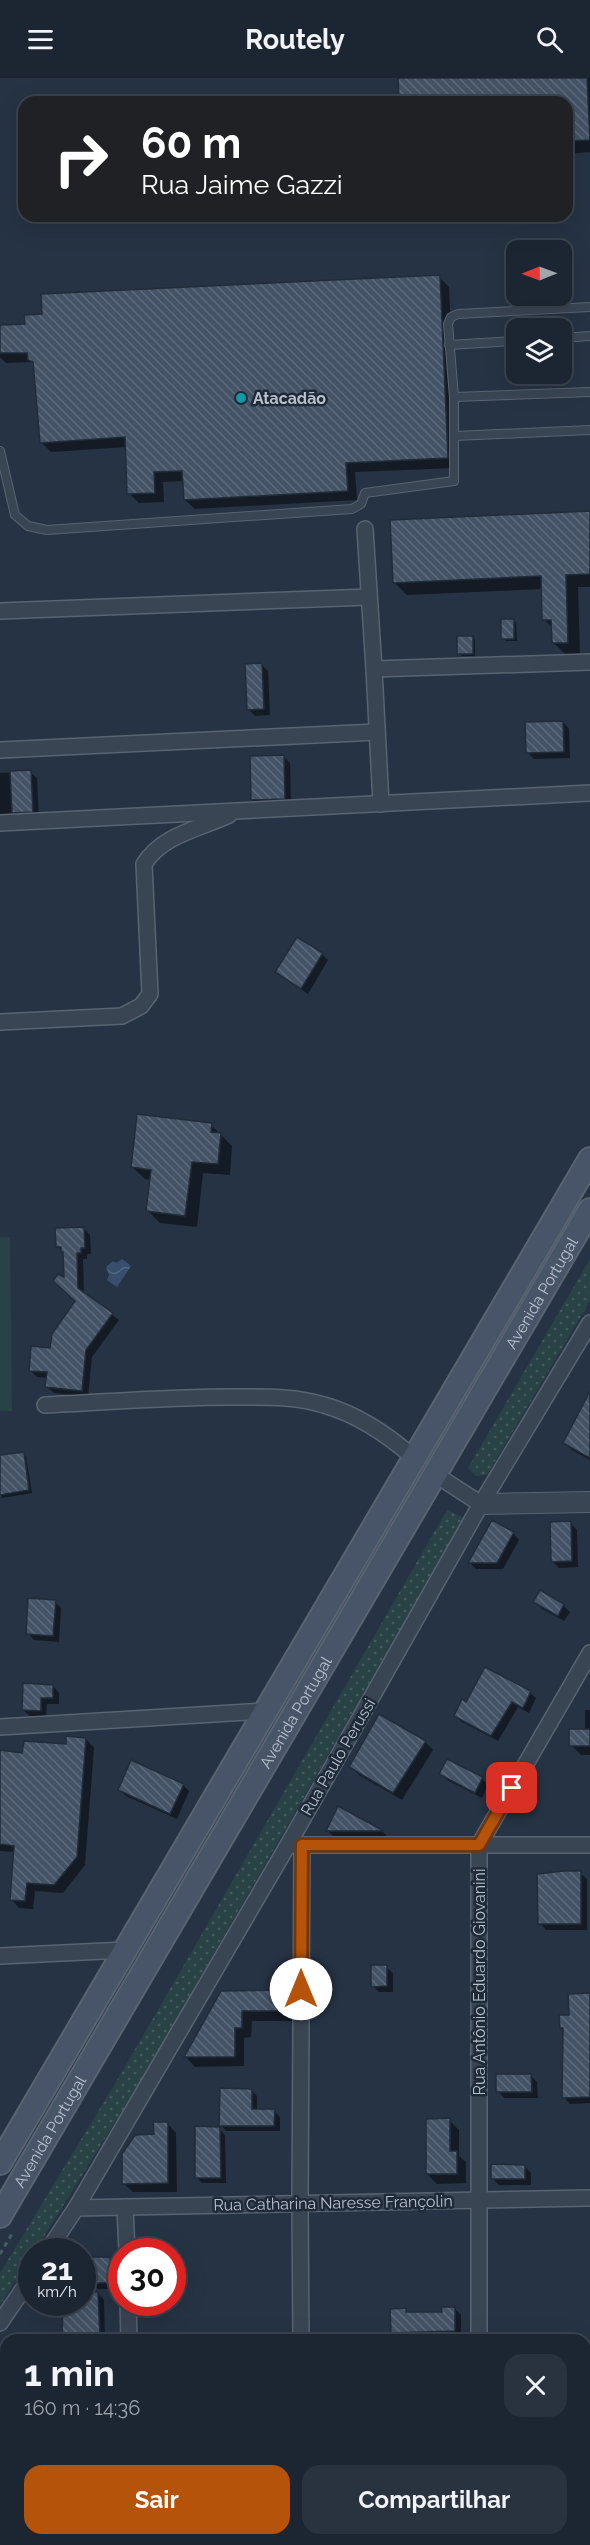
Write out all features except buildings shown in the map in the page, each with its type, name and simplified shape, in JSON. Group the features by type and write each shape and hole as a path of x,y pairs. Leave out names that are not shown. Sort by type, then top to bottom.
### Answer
{"main road":[{"path":"0,2163 590,1159"},
{"path":"561,1209 586,1216"},
{"name":"Avenida Portugal","path":"0,2216 586,1216"}],"street":[{"path":"364,529 381,804"},
{"path":"0,611 369,597"},
{"path":"374,669 590,662"},
{"path":"0,750 377,732"},
{"path":"0,823 590,793"},
{"path":"0,1022 122,1016 141,1006 150,994 144,864 153,850 169,839 237,811"},
{"name":"Rua Paulo Perussi","path":"56,2238 295,1845 481,1504 590,1323"},
{"path":"45,1405 202,1397 270,1397 323,1404 361,1419 388,1436 414,1458"},
{"path":"435,1475 481,1504 590,1502"},
{"name":"Rua Antônio Eduardo Giovanini","path":"479,2334 479,1845 590,1653"},
{"path":"0,1727 266,1711"},
{"path":"302,2334 295,1845 590,1845"},
{"path":"0,1956 125,1950"},
{"name":"Rua Catharina Naresse Françolin","path":"76,2208 590,2198"},
{"path":"125,2207 126,2238"},
{"path":"0,2323 18,2297"},
{"path":"128,2316 129,2334"}],"lane":[{"path":"0,451 15,514 28,526 46,530 352,509 361,504 365,493 454,481 454,397 448,324 451,317 458,314 590,307"},
{"path":"572,337 590,336"},
{"path":"449,345 506,342"},
{"path":"454,397 590,392"},
{"path":"455,436 590,430"}],"green space":[{"path":"0,1237 10,1237 12,1411 0,1411"},
{"path":"590,1259 590,1301 487,1475 476,1476 468,1468"},
{"path":"447,1510 464,1518 140,2082 43,2238 21,2238 122,2072"},
{"path":"18,2243 18,2277 0,2305 0,2273"}],"water":[{"path":"122,1259 131,1266 117,1287 107,1280 109,1275 106,1267 113,1261 116,1263"}],"place":[{"name":"Atacadão","path":"241,398"}],"route":[{"path":"301,1989 302,1845 479,1845 512,1788"}]}
